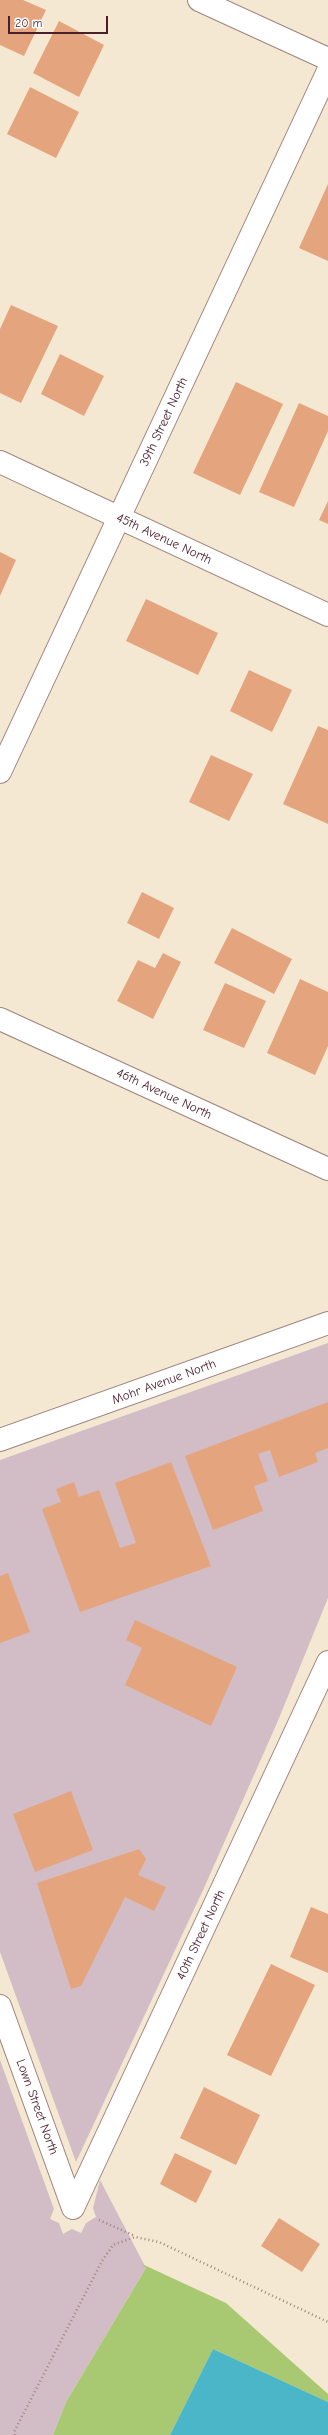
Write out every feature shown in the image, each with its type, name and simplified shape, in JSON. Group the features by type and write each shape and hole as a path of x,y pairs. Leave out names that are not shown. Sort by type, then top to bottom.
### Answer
{"street":[{"path":"199,0 328,59"},
{"name":"39th Street North","path":"0,772 5,749 119,518 328,71"},
{"name":"45th Avenue North","path":"0,462 328,615"},
{"name":"46th Avenue North","path":"0,1018 328,1169"},
{"name":"Mohr Avenue North","path":"0,1440 328,1323"},
{"name":"40th Street North","path":"73,2208 328,1662"},
{"name":"Lown Street North","path":"0,2006 73,2208"}],"path":[{"path":"73,2208 135,2237 159,2242 328,2322"},
{"path":"15,2435 14,2432 102,2261 113,2245 135,2237"}],"shaded area":[{"path":"328,1343 328,1598 277,1723 204,1888 76,2162 0,1952 0,1460"},
{"path":"0,2060 54,2209 50,2219 59,2223 63,2234 72,2229 81,2233 86,2223 96,2217 93,2208 100,2180 146,2268 66,2402 53,2435 0,2435"}],"green space":[{"path":"142,2264 226,2303 328,2394 328,2402 213,2349 170,2435 53,2435 66,2402 146,2268"}],"water":[{"path":"213,2349 328,2402 328,2435 170,2435"}],"building":[{"path":"0,0 23,0 46,10 24,56 0,45"},
{"path":"59,21 104,45 79,97 33,73"},
{"path":"30,87 79,112 56,158 7,134"},
{"path":"328,184 328,261 299,248"},
{"path":"11,305 58,326 21,403 0,393 0,329"},
{"path":"60,354 104,376 84,416 41,394"},
{"path":"236,382 283,404 240,495 193,473"},
{"path":"299,403 328,416 328,431 294,507 259,492"},
{"path":"328,501 328,524 319,520"},
{"path":"0,552 16,560 0,596"},
{"path":"146,599 218,633 198,675 126,641"},
{"path":"249,670 292,690 272,732 230,711"},
{"path":"318,726 328,730 328,824 283,804"},
{"path":"211,755 253,774 229,821 189,802"},
{"path":"142,892 174,908 159,939 127,923"},
{"path":"232,928 292,959 274,994 214,963"},
{"path":"163,953 181,962 153,1019 117,1001 138,960 155,968"},
{"path":"300,979 328,992 328,1046 315,1075 267,1053"},
{"path":"225,983 266,1001 244,1048 203,1030"},
{"path":"328,1402 328,1448 315,1453 318,1462 279,1477 270,1450 258,1454 268,1481 254,1486 263,1511 213,1530 185,1456"},
{"path":"171,1462 211,1566 80,1612 42,1509 61,1502 56,1489 74,1482 79,1497 99,1490 120,1548 136,1543 115,1483"},
{"path":"8,1573 30,1632 0,1643 0,1576"},
{"path":"135,1620 237,1667 211,1726 125,1685 142,1648 126,1640"},
{"path":"71,1791 93,1850 35,1872 13,1814"},
{"path":"139,1849 146,1859 138,1875 166,1887 154,1911 125,1897 81,1986 71,1989 37,1883"},
{"path":"311,1907 328,1914 328,1973 290,1957"},
{"path":"271,1964 315,1985 271,2076 227,2055"},
{"path":"204,2087 260,2115 236,2165 180,2138"},
{"path":"175,2153 212,2171 196,2203 160,2184"},
{"path":"279,2218 320,2244 302,2272 261,2246"}]}
